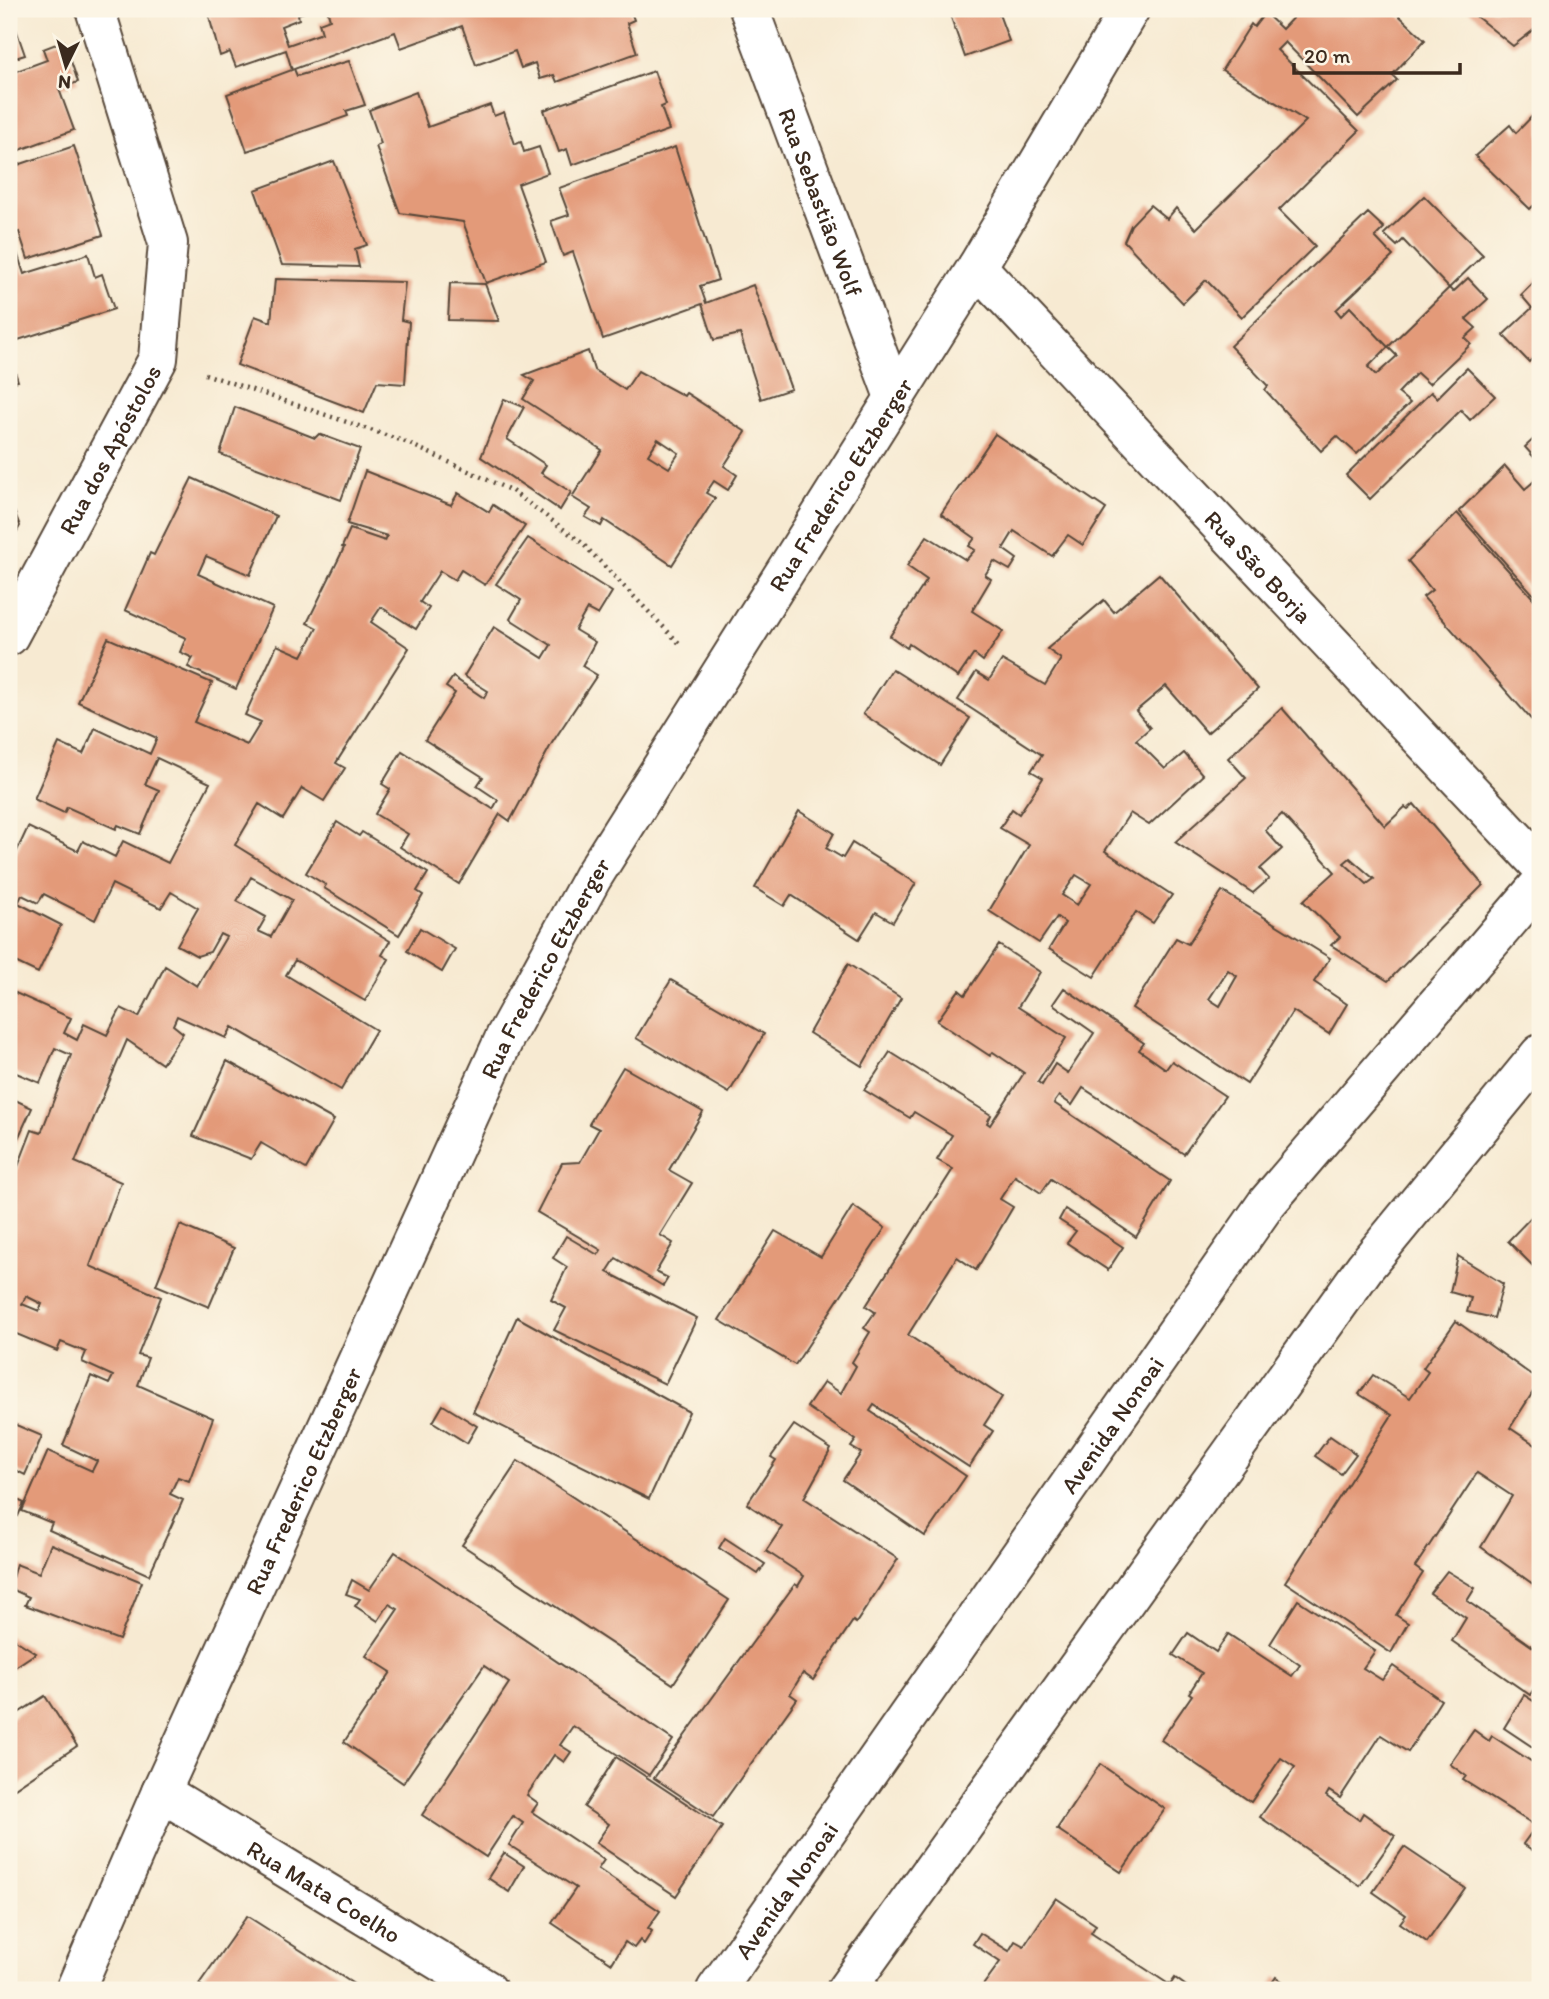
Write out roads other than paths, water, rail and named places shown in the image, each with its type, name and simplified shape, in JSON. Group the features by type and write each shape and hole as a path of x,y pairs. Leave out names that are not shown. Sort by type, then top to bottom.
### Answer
{"street":[{"name":"Rua dos Apóstolos","path":"9,636 158,359 169,243 95,9"},
{"name":"Rua Sebastião Wolf","path":"749,9 894,397"},
{"name":"Rua Frederico Etzberger","path":"75,1990 161,1792 506,1035 592,878 977,267 1130,9"},
{"name":"Rua São Borja","path":"977,267 1540,864"},
{"name":"Avenida Nonoai","path":"716,1990 1266,1205 1540,884"},
{"path":"846,1990 1365,1267 1540,1054"},
{"name":"Rua Mata Coelho","path":"161,1792 486,1990"}]}
